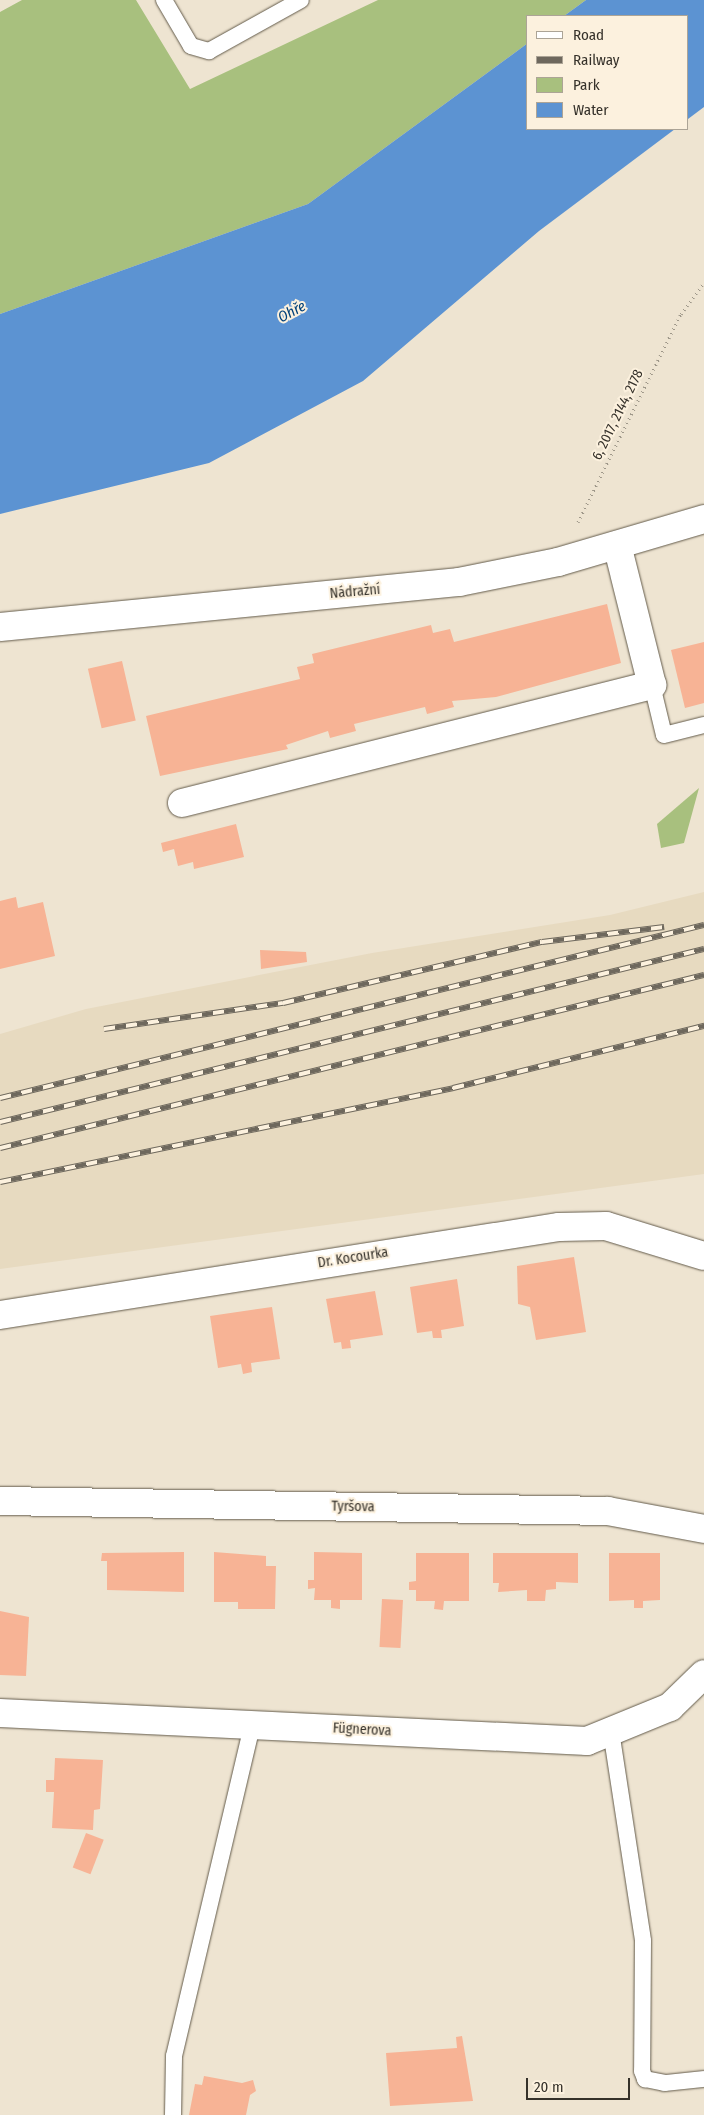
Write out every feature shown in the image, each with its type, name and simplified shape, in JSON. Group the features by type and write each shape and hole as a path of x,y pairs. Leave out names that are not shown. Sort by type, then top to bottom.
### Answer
{"street":[{"name":"Nádražní","path":"0,627 459,582 558,562 704,519"},
{"path":"182,803 652,685 617,545"},
{"name":"Dr. Kocourka","path":"0,1315 559,1227 606,1226 704,1256"},
{"name":"Tyršova","path":"0,1500 608,1511 704,1529"},
{"name":"Fügnerova","path":"0,1713 587,1741 670,1707 704,1674"}],"lane":[{"path":"169,2 191,46 209,51 301,0"},
{"path":"652,685 664,735 704,725"},
{"path":"173,2115 174,2056 252,1725"},
{"path":"611,1731 642,1941 642,2071 645,2079 666,2084 704,2079"}],"path":[{"name":"6, 2017, 2144, 2178","path":"558,562 681,314 704,282"}],"shaded area":[{"path":"704,892 704,1174 0,1269 0,1034 86,1009 372,953 610,915"}],"green space":[{"path":"22,0 136,0 190,89 378,0 586,0 565,15 526,15 526,44 308,204 0,314 0,12"},
{"path":"699,788 684,843 661,848 657,824"}],"water":[{"path":"586,0 704,0 704,107 689,118 689,15 565,15"},
{"name":"Ohře","path":"526,44 526,130 674,130 539,231 363,381 209,463 0,514 0,314 308,204"}],"building":[{"path":"607,604 621,663 496,697 452,701 454,707 427,714 425,707 354,724 356,731 330,738 328,731 286,745 288,749 160,776 146,716 300,679 297,667 314,663 312,654 431,625 433,633 450,629 454,642"},
{"path":"704,642 704,703 685,708 671,650"},
{"path":"122,661 136,720 102,728 88,669"},
{"path":"236,824 244,857 194,869 193,862 178,866 174,849 163,852 161,843"},
{"path":"16,897 18,908 43,902 55,956 0,969 0,901"},
{"path":"260,950 306,952 307,962 261,969"},
{"path":"574,1257 586,1332 536,1340 530,1307 518,1304 517,1266"},
{"path":"457,1279 464,1326 441,1330 442,1338 433,1338 432,1331 417,1333 410,1287"},
{"path":"375,1291 383,1335 350,1340 351,1348 342,1349 341,1342 334,1343 326,1299"},
{"path":"272,1307 280,1359 251,1363 252,1372 243,1374 241,1364 218,1368 210,1316"},
{"path":"184,1552 184,1592 107,1590 107,1561 101,1561 102,1553"},
{"path":"214,1552 266,1556 266,1566 276,1566 275,1609 238,1609 238,1602 214,1602"},
{"path":"314,1552 362,1553 362,1600 340,1600 340,1609 331,1608 331,1600 314,1600 315,1588 308,1589 308,1580 314,1580"},
{"path":"416,1553 469,1553 469,1601 444,1601 443,1610 434,1609 435,1601 416,1601 416,1590 409,1590 409,1582 416,1581"},
{"path":"493,1553 578,1553 578,1583 556,1582 556,1589 546,1590 545,1601 527,1601 527,1590 498,1592 499,1583 493,1583"},
{"path":"609,1553 660,1553 660,1600 643,1601 643,1608 634,1608 634,1600 609,1601"},
{"path":"382,1599 403,1600 400,1648 379,1647"},
{"path":"0,1611 29,1617 26,1676 0,1675"},
{"path":"55,1758 103,1760 100,1809 94,1810 93,1830 52,1828 54,1792 46,1792 46,1780 54,1780"},
{"path":"86,1833 104,1840 90,1874 73,1868"},
{"path":"462,2036 473,2101 390,2106 386,2053 457,2048 456,2037"},
{"path":"204,2076 242,2083 253,2080 256,2091 250,2095 246,2115 189,2115 195,2084 202,2085"}],"railway":[{"path":"0,1098 704,925"},
{"path":"104,1029 283,1003 542,942 664,927"},
{"path":"0,1122 704,949"},
{"path":"0,1148 704,975"},
{"path":"0,1182 453,1088 704,1026"}]}
